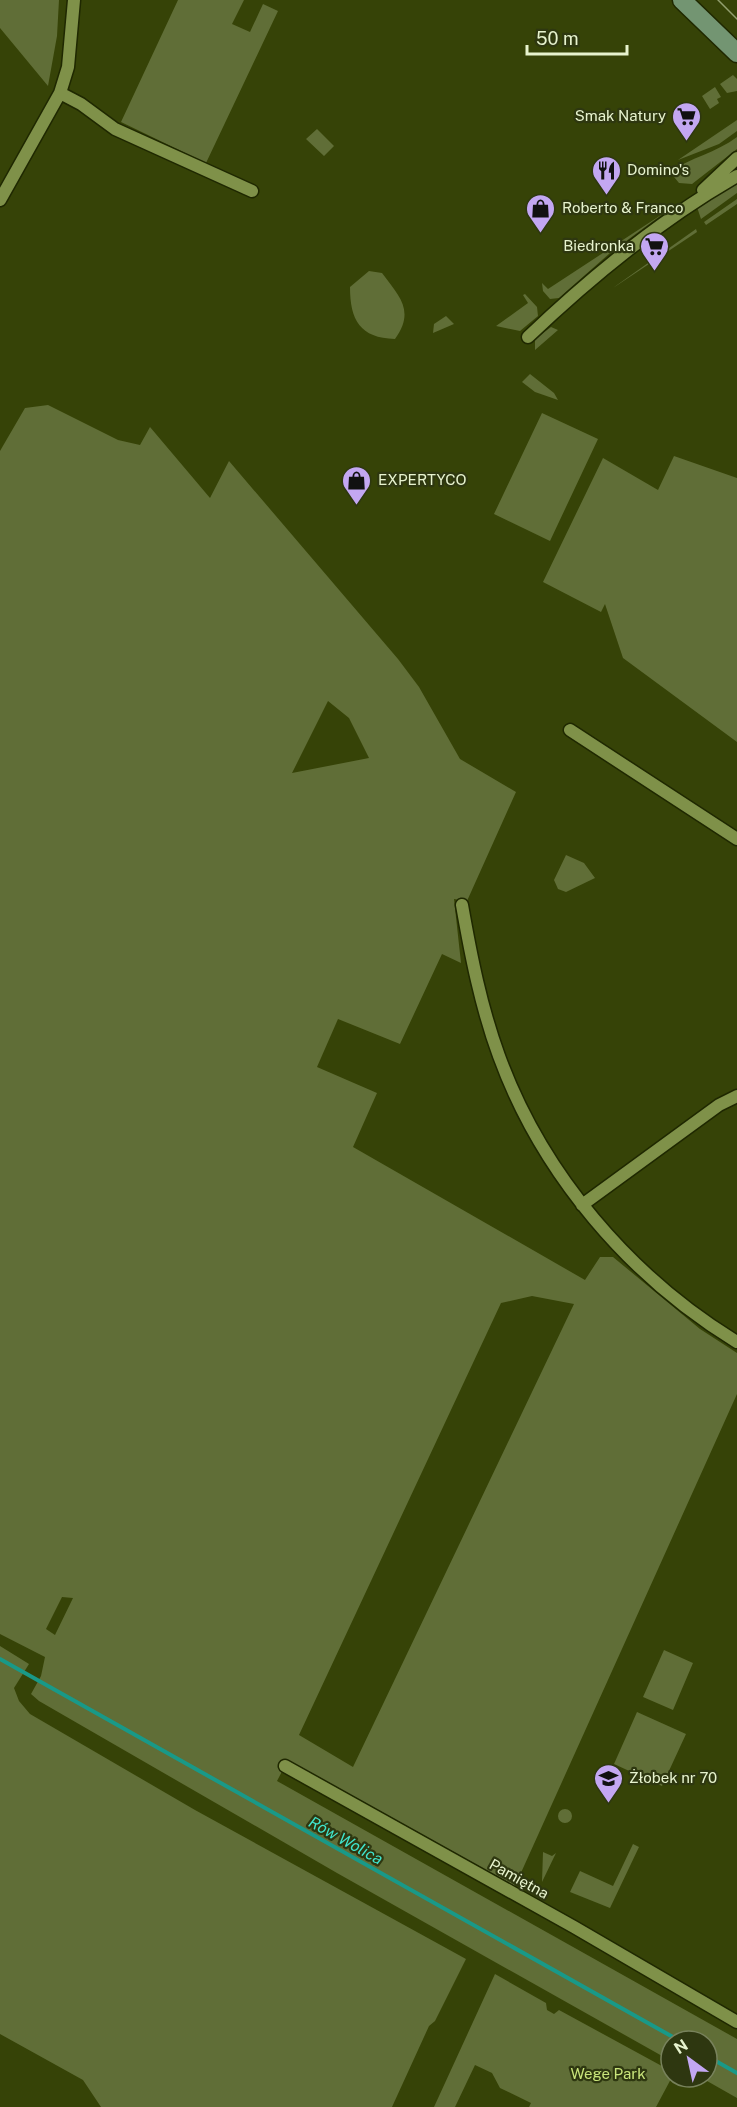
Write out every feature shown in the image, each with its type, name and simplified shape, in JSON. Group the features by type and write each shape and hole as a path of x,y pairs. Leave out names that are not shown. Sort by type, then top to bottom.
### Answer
{"street":[{"path":"0,200 60,93 68,68 74,0"},
{"path":"682,0 737,53"},
{"path":"60,93 81,104 115,129 252,191"},
{"path":"692,202 737,158"},
{"path":"528,337 616,258 692,202 737,177"},
{"path":"570,730 737,839"},
{"path":"462,905 474,971 499,1057 538,1138 582,1205 632,1261 679,1303 737,1342"},
{"path":"582,1205 719,1105 737,1096"},
{"name":"Pamiętna","path":"285,1766 574,1927 737,2022"}],"green space":[{"path":"0,0 59,0 57,36 48,86 0,28"},
{"path":"178,0 244,0 232,24 250,32 263,4 278,11 206,163 121,122"},
{"path":"733,75 737,79 737,91 727,93 720,84"},
{"path":"715,87 721,97 717,99 719,103 710,109 702,96"},
{"path":"737,120 737,131 719,144 678,160"},
{"path":"317,129 334,146 324,156 306,139"},
{"path":"737,137 737,149 692,184 679,183 670,172 686,162 721,147"},
{"path":"737,182 737,193 701,219 697,207"},
{"path":"737,199 737,204 706,225 704,222"},
{"path":"664,213 610,253 559,298 550,299 543,291 542,283 548,289"},
{"path":"696,229 697,232 613,288 617,285"},
{"path":"369,271 382,273 403,304 404,320 395,339 383,338 365,331 355,318 350,299 350,287"},
{"path":"525,294 537,307 538,316 520,331 496,326 528,303 523,295"},
{"path":"446,316 454,324 433,333 434,324"},
{"path":"551,327 558,330 535,350 535,339"},
{"path":"530,374 554,393 558,400 535,392 522,382"},
{"path":"48,405 118,440 140,445 150,427 210,498 229,461 398,659 419,687 460,759 516,792 467,901 454,899 461,963 442,954 400,1044 338,1019 317,1067 377,1093 353,1147 585,1280 600,1257 613,1257 700,1329 737,1353 737,1394 515,1886 288,1760 277,1781 737,2039 737,2098 719,2088 719,2029 659,2029 659,2054 337,1873 39,1701 31,1694 41,1676 45,1657 0,1634 0,451 25,408","holes":["328,701 349,718 369,758 292,773","532,1296 574,1304 353,1767 299,1735 501,1303","62,1597 73,1598 55,1635 46,1629"]},
{"path":"542,413 598,439 550,541 494,514"},
{"path":"674,456 737,478 737,742 623,658 605,604 601,612 543,582 603,458 658,490"},
{"path":"566,855 584,863 595,878 566,892 558,889 554,880"},
{"path":"0,1646 29,1664 14,1688 19,1701 30,1714 195,1810 466,1959 435,2021 429,2026 392,2107 101,2107 83,2080 0,2034"},
{"path":"664,1650 693,1663 673,1710 643,1697"},
{"path":"637,1712 686,1734 662,1786 614,1764"},
{"path":"565,1809 570,1811 572,1816 570,1821 565,1823 560,1821 558,1816 560,1811"},
{"path":"633,1844 639,1847 610,1908 570,1892 580,1871 613,1886"},
{"path":"543,1852 552,1856 556,1853 542,1882"},
{"name":"Wege Park","path":"495,1974 546,2003 547,2010 554,2014 559,2010 659,2064 659,2089 666,2089 656,2107 529,2107 531,2103 500,2088 492,2073 475,2065 455,2107 434,2107"}],"waterway":[{"name":"Rów Wolica","path":"0,1659 659,2029"},
{"name":"Rów Wolica","path":"719,2063 737,2073"}],"tram line":[{"path":"718,0 737,19"}],"place":[{"name":"Smak Natury","path":"687,142"},
{"name":"Domino's","path":"606,196"},
{"name":"Roberto & Franco","path":"541,234"},
{"name":"Biedronka","path":"655,272"},
{"name":"EXPERTYCO","path":"357,506"},
{"name":"Żłobek nr 70","path":"608,1804"}]}
